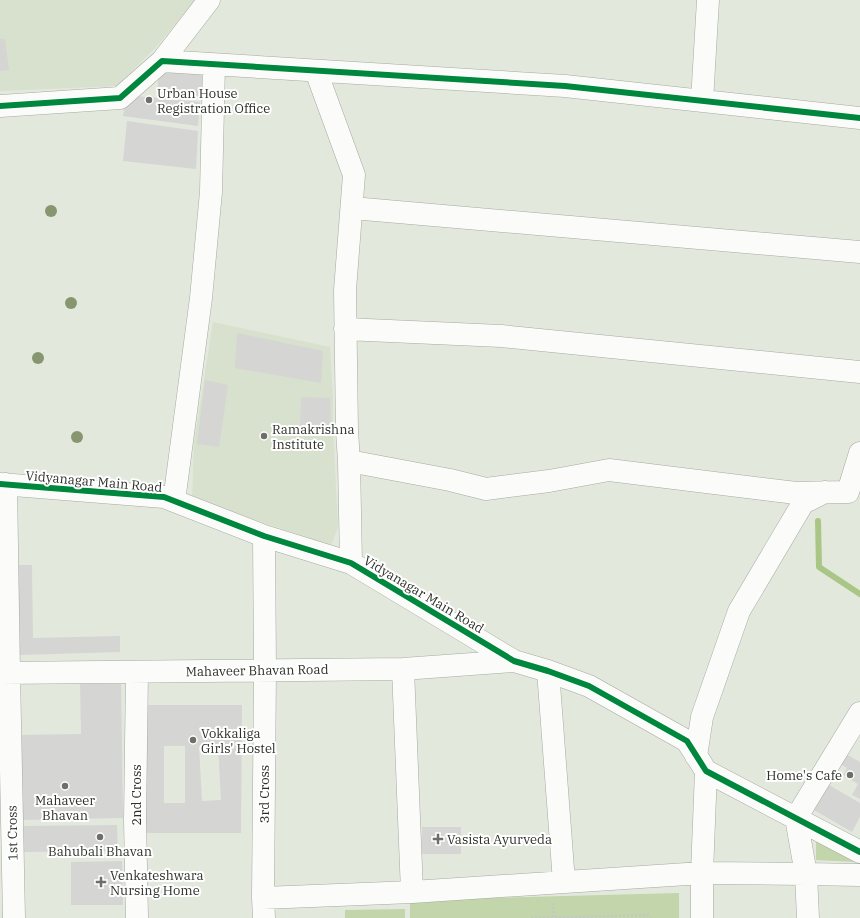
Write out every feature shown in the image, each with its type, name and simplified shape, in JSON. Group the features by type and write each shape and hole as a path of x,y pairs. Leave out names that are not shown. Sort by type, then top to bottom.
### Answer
{"street":[{"path":"0,106 120,98 162,61 209,0"},
{"path":"702,101 708,0"},
{"path":"162,61 565,86 860,118"},
{"path":"174,500 201,298 211,192 214,65"},
{"path":"316,71 354,175 345,290 351,564"},
{"path":"352,208 860,252"},
{"path":"345,329 501,336 860,372"},
{"path":"349,461 450,480 486,489 549,481 609,470 796,493 848,492 860,453"},
{"name":"Vidyanagar Main Road","path":"3,484 164,497 264,536 351,564 514,661 589,686 687,741 701,764 796,818 860,852"},
{"name":"1st Cross","path":"3,484 4,673 14,918"},
{"path":"702,918 702,717 739,612 803,503 825,492"},
{"name":"3rd Cross","path":"264,536 264,908"},
{"name":"Mahaveer Bhavan Road","path":"4,673 403,668 514,661"},
{"path":"403,668 412,892"},
{"name":"2nd Cross","path":"137,672 135,820 137,918"},
{"path":"548,672 564,882"},
{"path":"808,918 806,874 796,818 860,713"},
{"path":"264,908 412,892 702,873 860,875"}],"path":[{"path":"531,918 648,915 651,918"}],"shaded area":[{"path":"0,0 195,0 157,46 117,86 0,91"},
{"name":"Ramakrishna Institute","path":"213,322 330,347 338,527 331,545 192,499 194,443"}],"green space":[{"path":"816,841 856,862 816,860"},
{"path":"679,893 679,918 410,918 410,900"},
{"path":"405,909 405,918 345,918 345,910"}],"building":[{"path":"0,39 5,39 9,70 0,71"},
{"path":"159,71 203,73 202,99 157,95"},
{"path":"136,96 200,102 198,126 123,116 126,98"},
{"path":"127,121 198,131 196,169 123,161"},
{"path":"237,333 323,351 321,383 235,368"},
{"path":"205,380 228,385 219,447 197,444"},
{"path":"301,397 330,398 331,431 300,427"},
{"path":"18,565 32,565 33,638 120,636 120,652 20,655"},
{"path":"80,684 121,684 123,818 21,820 19,735 81,734"},
{"path":"146,705 242,705 241,833 146,833","holes":["218,745 221,800 202,801 199,746","164,746 185,746 185,803 164,803"]},
{"path":"846,754 860,762 860,799 852,795 858,784 843,775 847,768 840,764"},
{"path":"829,785 860,803 860,817 852,832 814,810"},
{"path":"117,825 118,851 21,852 20,826"},
{"path":"422,827 461,827 461,854 422,854"},
{"path":"122,861 123,905 71,905 71,862"}],"waterway":[{"path":"818,521 819,567 860,594"}],"cycle path":[{"path":"0,106 120,98 162,61 565,86 860,118"},
{"path":"0,484 164,497 264,536 351,563 514,661 548,671 589,686 687,741 706,771 860,852"}],"place":[{"name":"Urban House Registration Office","path":"149,100"},
{"name":"Ramakrishna Institute","path":"264,436"},
{"name":"Vokkaliga Girls' Hostel","path":"193,740"},
{"name":"Home's Cafe","path":"850,775"},
{"name":"Mahaveer Bhavan","path":"65,786"},
{"name":"Bahubali Bhavan","path":"100,837"},
{"name":"Vasista Ayurveda","path":"438,839"},
{"name":"Venkateshwara Nursing Home","path":"101,882"}]}
